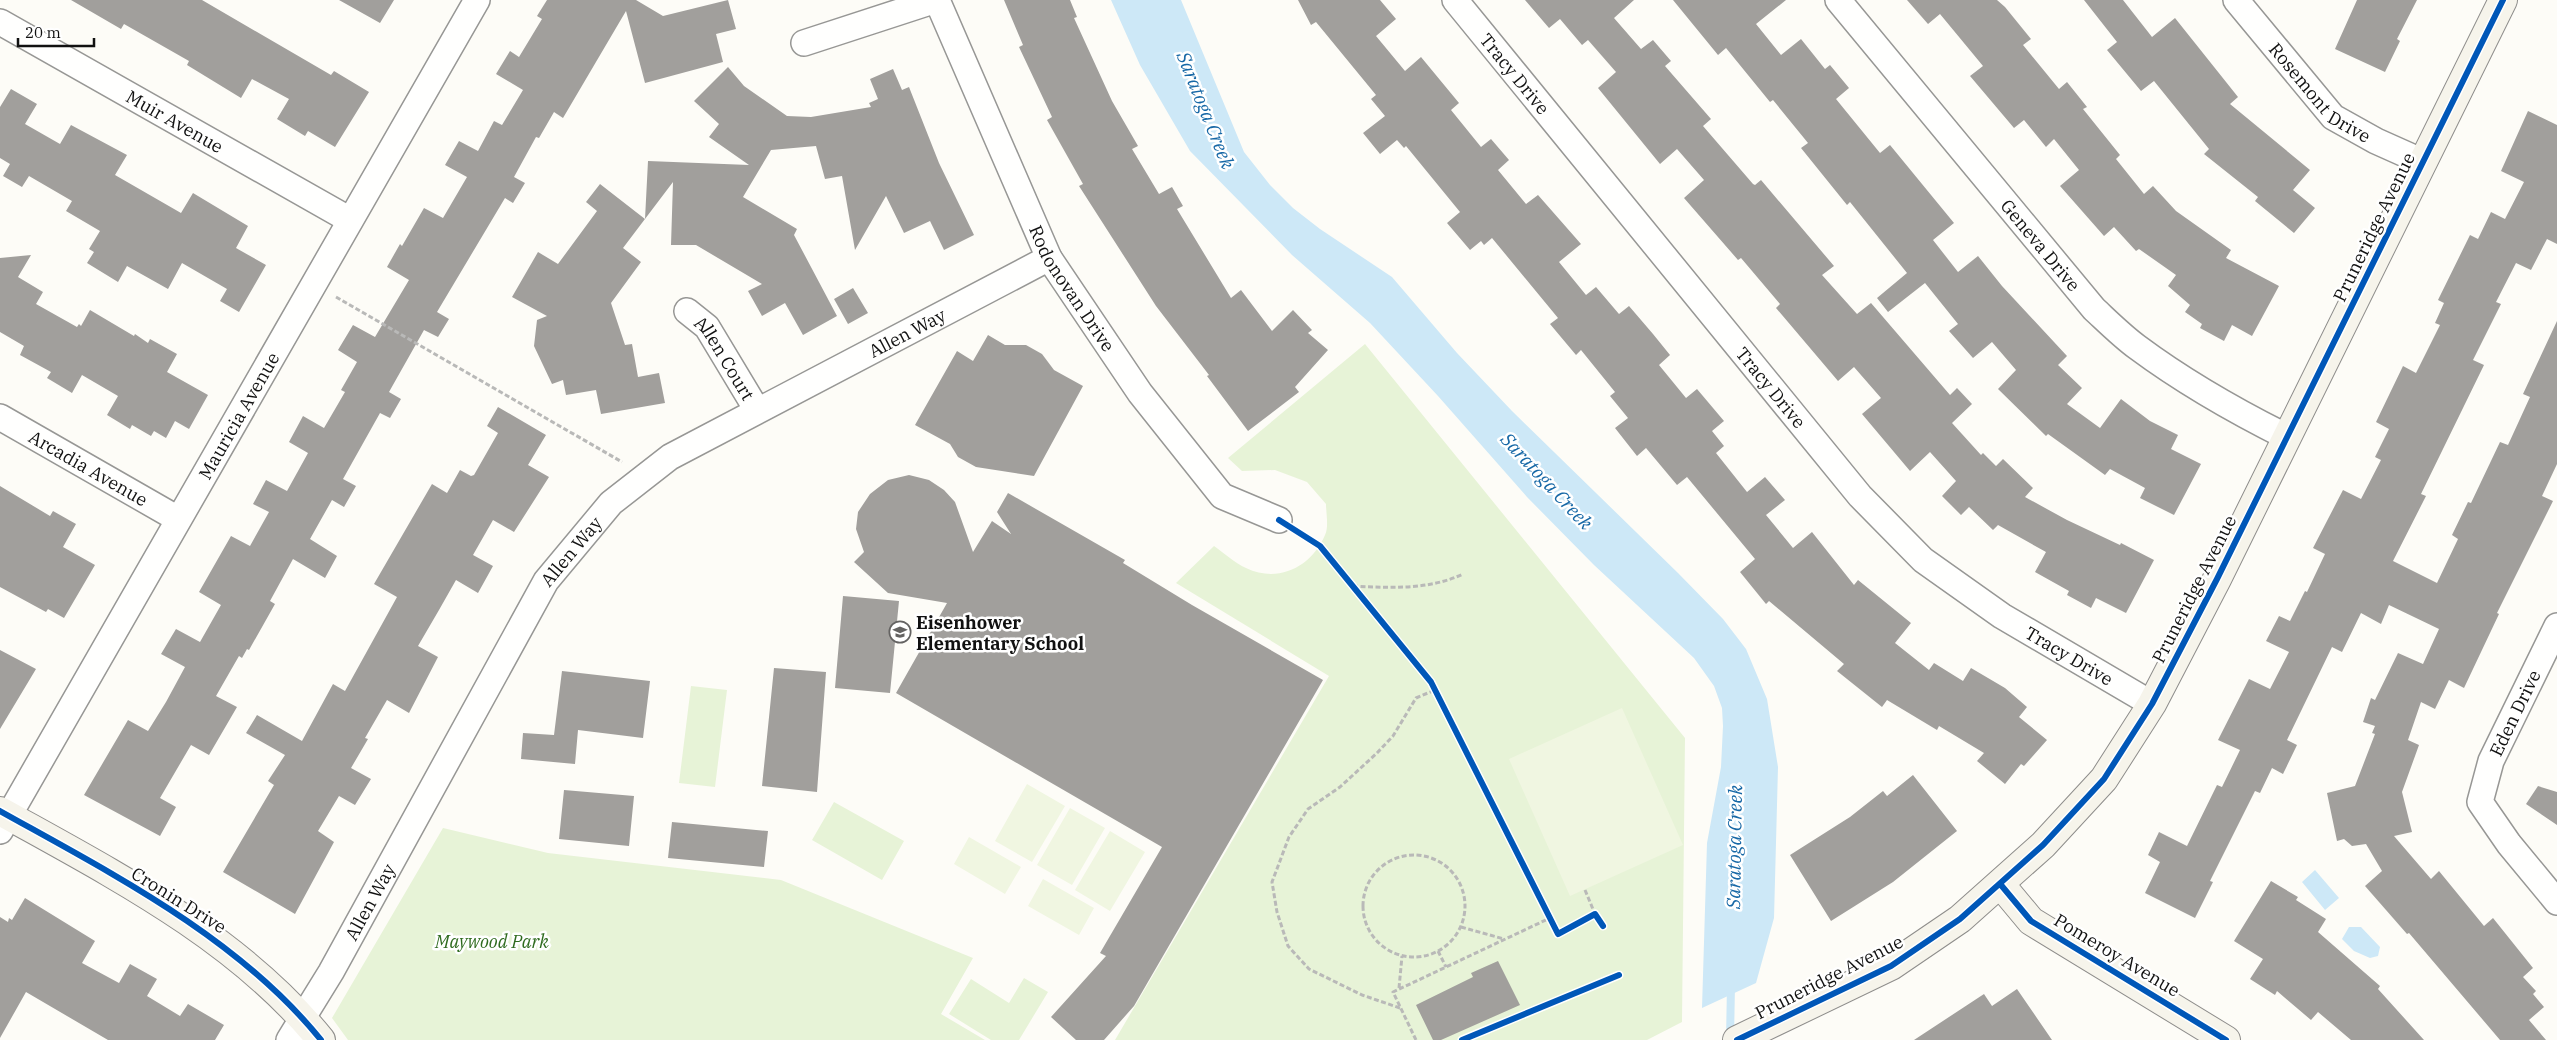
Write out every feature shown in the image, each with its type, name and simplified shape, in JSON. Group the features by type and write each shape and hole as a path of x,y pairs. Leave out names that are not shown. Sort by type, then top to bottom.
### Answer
{"main road":[{"name":"Pruneridge Avenue","path":"1737,1040 1891,966 1960,919 2043,845 2104,779 2152,704 2287,437 2503,0"},
{"name":"Cronin Drive","path":"3,819 188,921 249,965 303,1017 321,1040"},
{"name":"Pomeroy Avenue","path":"2000,885 2031,921 2226,1040"}],"street":[{"name":"Mauricia Avenue","path":"3,819 178,520 477,0"},
{"path":"804,43 937,0"},
{"name":"Rodonovan Drive","path":"937,0 1049,258 1140,393 1222,496 1279,520"},
{"name":"Tracy Drive","path":"1455,0 1860,496 1923,560 2002,616 2103,678 2152,704"},
{"name":"Geneva Drive","path":"1838,0 2094,309 2135,346 2185,380 2238,413 2287,437"},
{"name":"Rosemont Drive","path":"2236,0 2333,117 2376,141 2423,162"},
{"name":"Muir Avenue","path":"0,22 350,220"},
{"name":"Allen Way","path":"288,1040 340,955 546,581 611,503 670,457 1049,258"},
{"name":"Allen Court","path":"687,310 707,327 757,410"},
{"name":"Arcadia Avenue","path":"0,417 178,520"},
{"name":"Eden Drive","path":"2557,626 2491,761 2480,802 2509,844 2557,902"}],"path":[{"path":"336,296 622,462"},
{"path":"1353,586 1428,586 1446,582 1463,574"},
{"path":"1348,580 1359,594"},
{"path":"1431,682 1439,699"},
{"path":"1400,1008 1362,996 1309,969 1288,946 1277,912 1272,882 1289,837 1308,809 1340,787 1377,753 1393,736 1416,698 1435,690"},
{"path":"1409,855 1425,856 1441,862 1453,872 1462,886 1466,902 1465,918 1461,927 1447,946 1431,955 1414,958 1402,956 1381,946 1370,932 1364,916 1364,898 1369,881 1379,868 1393,859 1409,855"},
{"path":"1585,890 1597,917 1588,918"},
{"path":"1546,909 1554,926"},
{"path":"1416,1040 1392,992 1550,918"},
{"path":"1461,927 1504,940"},
{"path":"1438,951 1446,967"},
{"path":"1399,988 1402,956"}],"green space":[{"path":"1365,344 1685,738 1682,1022 1647,1040 1115,1040 1329,676 1176,583 1214,546 1246,568 1270,574 1282,573 1293,569 1312,555 1326,532 1326,504 1307,482 1275,470 1242,471 1228,458"},
{"path":"691,686 727,690 715,787 679,783"},
{"path":"1622,708 1683,845 1570,896 1509,759"},
{"path":"1027,784 1065,806 1032,862 995,841"},
{"path":"834,802 904,841 882,880 812,840"},
{"path":"1070,808 1105,828 1072,885 1037,865"},
{"name":"Maywood Park","path":"443,828 548,853 781,880 973,958 941,1014 985,1040 348,1040 332,1018"},
{"path":"1110,831 1145,852 1110,911 1075,890"},
{"path":"969,837 1021,867 1005,894 954,864"},
{"path":"1043,879 1094,908 1079,935 1028,906"},
{"path":"1024,978 1048,992 1019,1040 991,1040 949,1014 971,979 1009,1003"}],"water":[{"path":"1111,0 1181,0 1244,152 1270,185 1293,208 1320,229 1392,277 1457,353 1512,411 1678,573 1723,619 1746,649 1767,699 1778,767 1774,918 1756,983 1702,1008 1707,843 1721,767 1723,726 1722,708 1714,686 1694,658 1594,565 1527,497 1438,396 1370,323 1292,255 1190,151 1140,65"},
{"path":"2315,870 2339,898 2325,910 2302,882"},
{"path":"2349,927 2361,927 2380,947 2378,956 2370,958 2354,951 2342,939"}],"building":[{"path":"71,0 202,0 331,75 334,71 369,92 335,147 308,131 305,136 277,119 289,99 252,79 241,98 187,65 189,61 124,24 121,29"},
{"path":"339,0 394,0 380,23"},
{"path":"547,0 636,0 663,16 728,0 736,29 716,34 723,62 645,83 626,11 563,118 554,112 539,138 536,137 514,177 525,183 513,203 505,198 437,312 449,319 438,337 424,330 389,392 401,399 390,418 380,413 343,479 356,486 344,507 332,500 310,539 337,556 325,578 293,559 270,601 275,604 249,650 247,649 242,658 239,656 216,696 237,707 209,755 191,745 160,798 176,807 160,836 84,795 128,720 148,731 166,702 185,667 161,654 176,629 200,642 221,605 199,592 231,536 250,546 269,512 253,504 266,480 287,491 308,453 289,442 303,416 324,428 345,392 341,390 357,362 338,350 353,325 375,337 409,280 387,267 400,244 402,246 424,208 443,218 467,177 445,165 459,141 478,151 494,121 502,125 523,90 496,74 510,51 519,57 542,19 537,16"},
{"path":"1004,0 1070,0 1077,17 1074,18 1112,101 1138,146 1132,149 1159,194 1172,187 1183,206 1177,209 1231,298 1241,290 1272,331 1293,310 1312,330 1308,333 1328,350 1295,387 1299,392 1248,431 1207,376 1209,375 1156,306 1079,186 1083,184 1047,120 1052,117 1019,47 1023,45"},
{"path":"1298,0 1380,0 1396,19 1376,36 1405,71 1421,57 1459,103 1451,110 1481,147 1491,139 1509,160 1498,170 1526,204 1538,195 1581,244 1559,262 1586,295 1596,287 1619,314 1629,306 1653,334 1670,355 1659,365 1686,398 1697,389 1724,421 1712,431 1724,446 1716,453 1747,492 1765,477 1785,500 1766,515 1793,548 1812,532 1854,585 1858,580 1911,623 1895,643 1929,670 1934,663 1963,681 1971,668 2005,688 2027,707 2019,717 2047,740 2024,766 2021,764 2005,784 1977,761 1984,753 1939,726 1937,730 1887,700 1882,707 1837,671 1844,664 1769,601 1766,604 1740,572 1755,559 1687,477 1677,485 1646,448 1637,456 1615,428 1628,418 1610,396 1615,392 1581,350 1576,355 1550,324 1558,318 1492,238 1484,245 1481,241 1470,250 1447,223 1460,212 1406,146 1404,148 1397,140 1380,154 1363,133 1385,116 1371,99 1376,95 1316,22 1311,25"},
{"path":"1525,0 1634,0 1614,18 1641,49 1653,40 1671,61 1665,66 1711,119 1703,126 1753,184 1755,185 1761,180 1834,266 1822,275 1857,314 1871,303 1950,395 1957,388 1972,404 1952,423 1981,455 1983,453 1996,466 2003,459 2033,488 2025,497 2067,520 2120,545 2121,543 2154,560 2126,613 2096,598 2091,608 2067,595 2069,591 2035,572 2046,552 1998,525 1993,530 1969,507 1961,515 1942,496 1956,481 1930,452 1910,471 1862,414 1881,398 1854,367 1838,381 1776,308 1780,304 1741,258 1738,260 1684,198 1704,180 1677,149 1660,164 1598,88 1616,72 1588,40 1582,45 1560,19 1549,28"},
{"path":"1673,0 1786,0 1756,24 1781,55 1801,39 1825,69 1830,65 1849,88 1836,99 1880,153 1890,145 1954,223 1933,240 1958,272 1978,256 2002,286 2067,356 2058,365 2082,388 2067,404 2100,428 2121,399 2150,421 2178,435 2171,449 2201,464 2174,515 2140,498 2145,488 2110,469 2105,475 2048,434 2046,436 1998,389 2016,370 1992,342 1973,358 1949,331 1958,324 1925,283 1888,312 1877,298 1907,273 1850,202 1847,205 1801,148 1808,143 1773,100 1770,102 1726,48 1718,55"},
{"path":"1907,0 1997,0 2005,7 2031,39 2023,45 2059,89 2067,82 2087,107 2083,109 2120,155 2116,159 2144,194 2153,186 2176,211 2231,250 2226,258 2279,286 2252,336 2232,325 2224,341 2200,328 2202,324 2185,312 2190,305 2168,286 2176,275 2139,249 2136,251 2114,227 2104,236 2060,186 2079,170 2054,139 2046,147 2024,120 2014,128 1970,76 1983,66 1940,14 1928,24"},
{"path":"2084,0 2123,0 2152,37 2175,18 2238,97 2230,104 2310,170 2293,190 2315,208 2294,233 2255,201 2258,197 2204,154 2209,149 2154,81 2141,91 2107,50 2117,42"},
{"path":"2357,0 2417,0 2397,39 2400,41 2385,72 2335,49"},
{"path":"728,67 744,86 787,116 811,117 871,107 869,103 878,99 870,79 893,69 902,90 909,87 939,163 974,235 944,250 930,221 904,233 886,196 855,250 842,176 825,179 816,146 771,150 743,197 797,229 794,235 837,316 803,335 785,303 762,316 748,291 762,284 696,245 671,245 673,182 645,219 648,161 749,165 709,137 719,124 694,101"},
{"path":"11,89 37,104 25,124 60,144 71,125 127,155 115,175 181,213 193,193 248,226 236,248 266,265 239,312 220,301 227,289 182,263 168,289 127,266 118,282 87,263 94,252 89,249 100,231 66,211 72,201 29,176 22,187 3,176 10,164 0,158 0,107"},
{"path":"2528,111 2557,125 2557,244 2547,239 2531,270 2516,263 2496,302 2501,304 2473,360 2484,365 2421,494 2426,496 2393,561 2437,583 2458,539 2452,535 2468,502 2471,503 2500,442 2508,445 2530,397 2523,394 2557,321 2557,464 2542,496 2553,501 2497,613 2499,614 2464,688 2449,680 2435,709 2421,702 2408,740 2419,745 2402,792 2412,832 2394,836 2431,879 2439,871 2484,926 2493,918 2533,968 2523,977 2536,991 2533,994 2544,1007 2529,1020 2546,1040 2500,1040 2409,933 2407,934 2365,886 2382,871 2366,844 2352,846 2344,839 2337,841 2327,793 2355,786 2375,734 2372,733 2375,726 2363,722 2371,698 2375,700 2398,653 2423,664 2439,629 2389,605 2381,624 2361,613 2342,652 2332,647 2287,740 2297,745 2283,774 2272,768 2260,793 2255,791 2210,881 2213,882 2195,918 2145,893 2160,862 2148,855 2159,832 2187,846 2217,785 2222,787 2240,750 2218,740 2249,679 2270,689 2289,652 2266,641 2279,616 2290,621 2305,591 2307,592 2325,554 2313,548 2343,490 2361,499 2381,460 2375,457 2389,429 2376,422 2403,366 2416,373 2440,325 2435,323 2444,303 2438,300 2470,235 2478,239 2491,212 2505,219 2524,182 2501,171"},
{"path":"600,184 645,219 623,248 641,262 611,303 625,345 632,344 638,377 659,373 665,403 601,414 596,390 566,395 563,380 552,384 534,346 537,320 547,316 512,297 538,252 558,264 597,211 586,202"},
{"path":"31,255 18,277 43,292 36,304 77,327 79,324 81,326 90,310 134,336 135,334 148,343 150,339 177,354 167,372 208,395 189,429 175,421 166,438 154,431 151,436 132,425 130,429 107,415 118,396 82,375 72,393 47,378 51,372 20,355 24,346 0,332 0,258"},
{"path":"853,288 868,313 848,324 834,299"},
{"path":"988,335 1005,345 1026,345 1042,354 1054,370 1083,386 1034,476 976,467 958,457 950,444 915,425 957,351 973,361"},
{"path":"498,407 546,435 528,465 549,477 514,532 493,520 473,555 493,566 478,593 456,580 418,646 438,657 409,713 387,700 365,738 368,739 351,768 371,779 355,805 339,796 318,831 334,842 295,914 223,872 274,785 268,781 285,755 246,733 257,715 302,741 333,684 345,691 397,597 374,584 432,484 447,493 460,470 471,476 474,475 498,433 487,426"},
{"path":"909,475 929,480 944,490 955,502 973,552 992,521 1011,534 997,512 1008,493 1125,560 1123,563 1192,605 1323,680 1134,1006 1104,1040 1076,1040 1051,1017 1106,956 1100,953 1162,847 896,693 947,603 888,593 854,562 864,552 856,529 858,512 870,494 888,480"},
{"path":"0,486 50,516 53,511 76,524 63,547 95,565 64,618 48,609 46,612 0,587"},
{"path":"843,596 899,601 890,693 835,688"},
{"path":"0,650 36,669 0,729"},
{"path":"774,668 826,672 817,792 762,786"},
{"path":"562,671 650,681 643,738 578,730 575,764 521,759 523,733 554,735"},
{"path":"1913,775 1957,831 1893,882 1831,921 1790,855 1850,817 1883,791 1887,796"},
{"path":"2538,786 2557,792 2557,825 2526,804"},
{"path":"564,790 634,796 629,846 559,839"},
{"path":"672,822 768,831 764,867 668,858"},
{"path":"2271,881 2298,897 2296,900 2326,919 2318,932 2380,986 2378,989 2424,1040 2351,1040 2318,1012 2311,1020 2277,991 2275,995 2250,979 2263,959 2234,941"},
{"path":"25,898 95,941 82,963 119,983 130,964 157,979 147,996 180,1016 188,1004 224,1025 215,1040 108,1040 26,992 0,1038 0,917 8,922 9,918 12,920"},
{"path":"1498,961 1520,1005 1441,1040 1433,1040 1416,1005 1473,977 1471,973"},
{"path":"2017,989 2052,1040 1914,1040 1984,994 1992,1006"}],"waterway":[{"name":"Saratoga Creek","path":"1730,1039 1731,985"}],"cycle path":[{"path":"1737,1040 1891,966 1960,919 2043,845 2104,779 2152,704 2217,579 2503,0"},
{"path":"1279,520 1320,546 1431,682 1558,934 1595,914 1603,926"},
{"path":"0,811 130,884 213,939 252,970 288,1003 321,1040"},
{"path":"2001,885 2031,921 2226,1040"},
{"path":"1462,1040 1619,975"}],"place":[{"name":"Eisenhower Elementary School","path":"900,632"}]}
